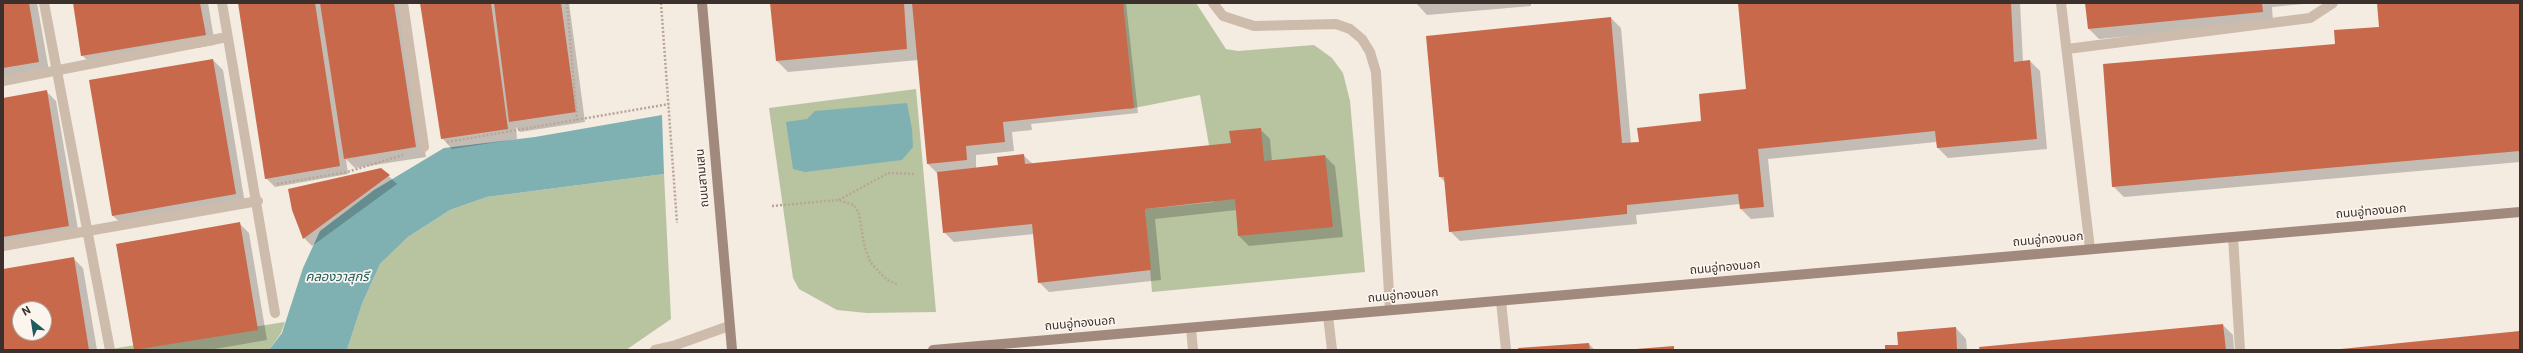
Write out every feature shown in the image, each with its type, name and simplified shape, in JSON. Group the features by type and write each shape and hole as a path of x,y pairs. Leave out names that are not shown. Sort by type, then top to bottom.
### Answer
{"street":[{"path":"44,3 110,350"},
{"path":"222,3 258,201 275,313"},
{"path":"403,3 424,147"},
{"name":"ถนนสามเสน","path":"702,3 732,350"},
{"path":"1212,3 1223,16 1254,26 1336,24 1350,29 1362,39 1376,72 1390,310"},
{"path":"2061,3 2090,249"},
{"path":"2067,49 2310,18 2333,3"},
{"path":"3,81 227,37"},
{"path":"3,246 258,201"},
{"name":"ถนนอู่ทองนอก","path":"933,350 2520,212"},
{"path":"2233,237 2240,350"},
{"path":"1501,301 1506,350"},
{"path":"1328,316 1332,350"},
{"path":"655,350 673,346 729,326"},
{"path":"1191,328 1194,350"}],"path":[{"path":"567,3 577,120"},
{"path":"661,3 677,223"},
{"path":"255,187 347,172 428,145 669,104"},
{"path":"838,200 888,173 914,174"},
{"path":"772,206 838,200 854,205 859,214 864,244 870,262 887,280 897,284"}],"green space":[{"path":"1120,3 1196,3 1226,49 1238,51 1314,45 1332,58 1343,73 1350,101 1365,272 1152,292 1145,209 1214,202 1209,145 1200,95 1129,109"},
{"path":"916,89 936,312 867,313 837,310 799,289 793,278 769,108"},
{"path":"664,174 671,319 626,350 347,350 362,304 380,264 408,237 450,210 487,197"},
{"path":"285,322 281,333 269,350 104,350"}],"water":[{"path":"907,103 912,129 913,147 902,160 805,172 793,169 786,122 807,119 815,111"},
{"name":"คลองวาสุกรี","path":"662,115 664,174 487,197 450,210 408,237 380,264 362,304 347,350 269,350 282,333 303,268 320,231 374,190 444,148 535,137"}],"building":[{"path":"3,3 29,3 39,62 3,68"},
{"path":"73,3 200,3 206,35 81,56"},
{"path":"238,3 315,3 340,166 265,179"},
{"path":"320,3 394,3 416,147 344,159"},
{"path":"420,3 491,3 508,129 441,139"},
{"path":"494,3 561,3 576,112 509,122"},
{"path":"770,3 904,3 907,49 776,61"},
{"path":"912,3 1123,3 1134,108 1003,122 1005,142 966,146 967,160 927,164"},
{"path":"1738,3 2011,3 2014,62 2030,60 2037,139 1937,148 1935,131 1758,149 1764,207 1740,209 1738,194 1627,205 1627,214 1449,232 1444,177 1439,177 1426,36 1611,17 1622,143 1639,142 1637,128 1701,121 1699,94 1746,89"},
{"path":"2085,3 2262,3 2263,12 2088,29"},
{"path":"2377,3 2520,3 2520,151 2112,187 2103,64 2335,44 2334,30 2379,27"},
{"path":"213,59 236,194 112,216 89,80"},
{"path":"47,90 69,226 3,237 3,98"},
{"path":"1261,128 1264,161 1325,155 1333,227 1238,236 1235,199 1145,209 1151,270 1038,283 1032,224 943,233 937,172 998,165 997,157 1024,154 1025,164 1231,143 1229,131"},
{"path":"381,168 390,175 303,239 292,210 288,189"},
{"path":"240,222 258,330 134,350 116,244"},
{"path":"74,257 89,350 3,350 3,269"},
{"path":"2223,324 2226,350 1980,350 1979,347"},
{"path":"1956,327 1957,350 1885,350 1885,345 1898,345 1897,332"},
{"path":"2520,331 2520,350 2341,350 2341,349"},
{"path":"1589,343 1590,350 1518,350 1518,348"},
{"path":"1674,346 1674,350 1636,350 1636,349"}]}
